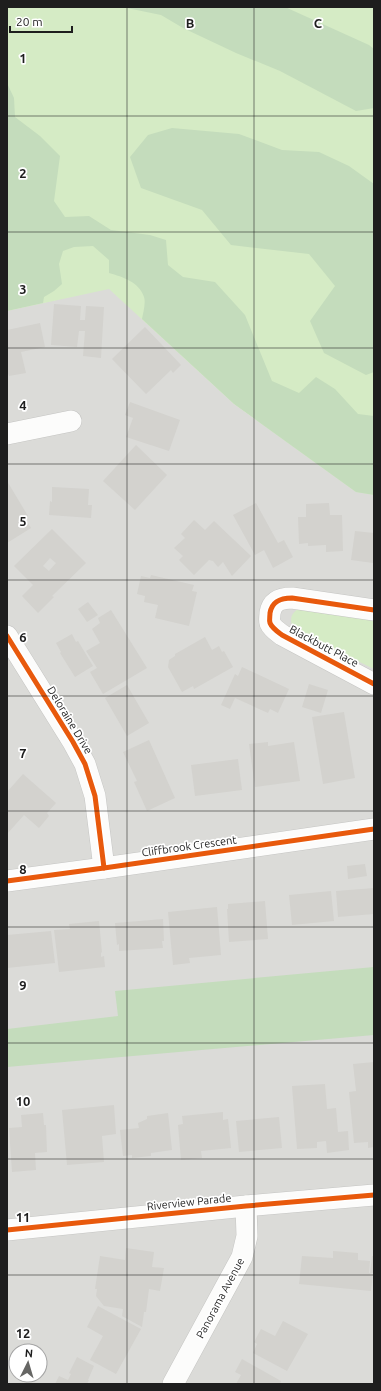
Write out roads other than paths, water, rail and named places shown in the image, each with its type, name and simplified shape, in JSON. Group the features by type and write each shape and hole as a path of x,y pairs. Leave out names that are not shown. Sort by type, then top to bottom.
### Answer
{"street":[{"path":"7,434 71,421"},
{"name":"Blackbutt Place","path":"374,610 284,598 277,601 273,605 270,622 273,628 282,635 374,684"},
{"name":"Deloraine Drive","path":"7,636 73,742 85,764 95,796 104,868"},
{"name":"Cliffbrook Crescent","path":"7,880 104,868 374,829"},
{"name":"Riverview Parade","path":"7,1230 246,1206 374,1195"},
{"name":"Panorama Avenue","path":"173,1384 242,1257 248,1236 246,1206"}]}
